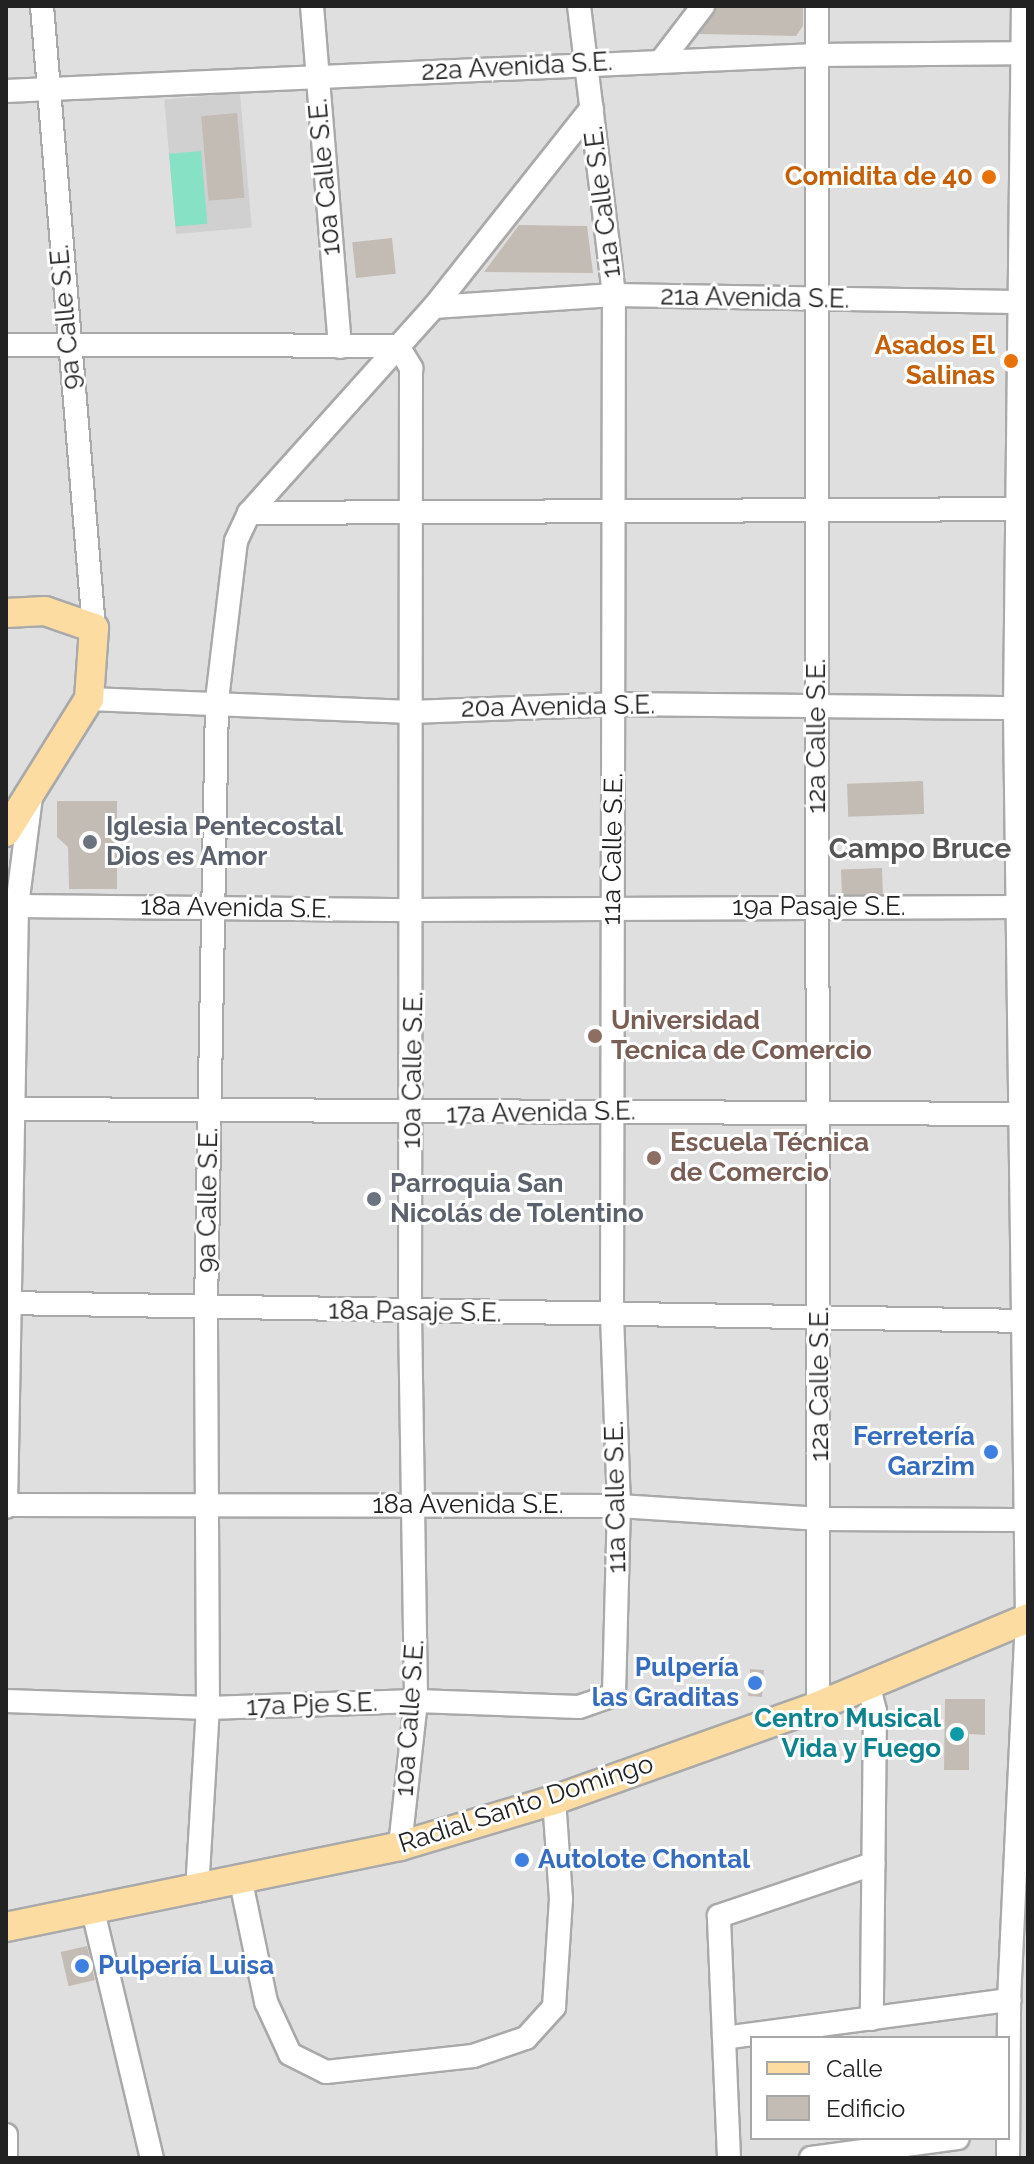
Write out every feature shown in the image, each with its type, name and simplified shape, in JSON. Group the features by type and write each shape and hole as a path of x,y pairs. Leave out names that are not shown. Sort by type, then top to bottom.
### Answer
{"main road":[{"path":"6,613 45,611 94,628 89,699 6,832"},
{"name":"Radial Santo Domingo","path":"6,1927 241,1882 400,1846 554,1800 869,1687 1028,1618"}],"street":[{"name":"9a Calle S.E.","path":"42,6 67,342 94,628"},
{"name":"10a Calle S.E.","path":"312,6 340,347"},
{"name":"11a Calle S.E.","path":"579,6 583,63 592,108 614,295 612,1314 619,1506 614,1695"},
{"path":"661,61 703,6"},
{"name":"12a Calle S.E.","path":"817,6 821,1519 818,1706"},
{"path":"1008,2158 1015,2131 1009,2000 1022,1844 1028,1618 1021,708 1023,6"},
{"name":"22a Avenida S.E.","path":"6,91 583,63 816,55 1025,53"},
{"path":"249,513 434,307 592,108"},
{"name":"21a Avenida S.E.","path":"434,307 614,295 1024,302"},
{"path":"6,345 67,342 398,346"},
{"name":"10a Calle S.E.","path":"398,346 411,368 414,512 411,712 415,910 410,1314 417,1504 416,1701 400,1846"},
{"path":"249,513 615,507 1022,509"},
{"name":"9a Calle S.E.","path":"197,1891 208,1708 206,1307 217,700 236,541 249,513"},
{"name":"20a Avenida S.E.","path":"89,699 217,700 411,712 615,704 1021,708"},
{"path":"6,1506 11,904 32,789"},
{"name":"18a Avenida S.E.","path":"11,904 415,910 611,907"},
{"name":"19a Pasaje S.E.","path":"611,907 1023,907"},
{"name":"17a Avenida S.E.","path":"10,1109 412,1114 1024,1114"},
{"name":"18a Pasaje S.E.","path":"8,1303 410,1314 820,1317"},
{"path":"820,1317 1025,1321"},
{"name":"18a Avenida S.E.","path":"6,1506 619,1506 821,1519 1026,1520"},
{"path":"869,1687 875,1711 872,2019"},
{"name":"17a Pje S.E.","path":"6,1701 208,1708 416,1701 579,1707 600,1704 614,1695"},
{"path":"241,1882 266,2002 290,2054 326,2072 473,2056 526,2038 554,2007 561,1899 554,1800"},
{"path":"729,2158 719,1916 873,1864"},
{"path":"93,1911 152,2158"},
{"path":"724,2038 1009,2000"},
{"path":"6,2135 6,2158"},
{"path":"811,2158 943,2140"}],"shaded area":[{"path":"6,6 1028,6 1028,2158 6,2158"},
{"path":"240,93 252,227 176,234 164,100"}],"green space":[{"path":"201,151 207,224 175,227 169,154"}],"building":[{"path":"717,6 803,6 803,26 796,36 699,34"},
{"path":"237,113 244,198 209,201 201,116"},
{"path":"519,225 587,226 593,273 484,272"},
{"path":"392,238 396,274 356,278 352,242"},
{"path":"923,781 924,814 848,817 847,784"},
{"name":"Iglesia Pentecostal Dios es Amor","path":"57,801 117,801 117,889 69,889 68,847 57,837"},
{"path":"882,868 883,894 842,895 841,869"},
{"name":"Pulpería las Graditas","path":"750,1669 764,1670 762,1697 748,1696"},
{"name":"Centro Musical Vida y Fuego","path":"945,1699 985,1699 985,1735 969,1734 969,1770 944,1770"},
{"name":"Pulpería Luisa","path":"87,1946 95,1980 69,1986 61,1952"}],"place":[{"name":"Comidita de 40","path":"989,177"},
{"name":"Asados El Salinas","path":"1011,361"},
{"name":"Iglesia Pentecostal Dios es Amor","path":"90,842"},
{"name":"Universidad Tecnica de Comercio","path":"595,1036"},
{"name":"Escuela Técnica de Comercio","path":"654,1158"},
{"name":"Parroquia San Nicolás de Tolentino","path":"374,1199"},
{"name":"Ferretería Garzim","path":"991,1452"},
{"name":"Pulpería las Graditas","path":"755,1683"},
{"name":"Centro Musical Vida y Fuego","path":"957,1734"},
{"name":"Autolote Chontal","path":"522,1860"},
{"name":"Pulpería Luisa","path":"82,1966"}],"district":[{"name":"Campo Bruce","path":"920,849"}]}
